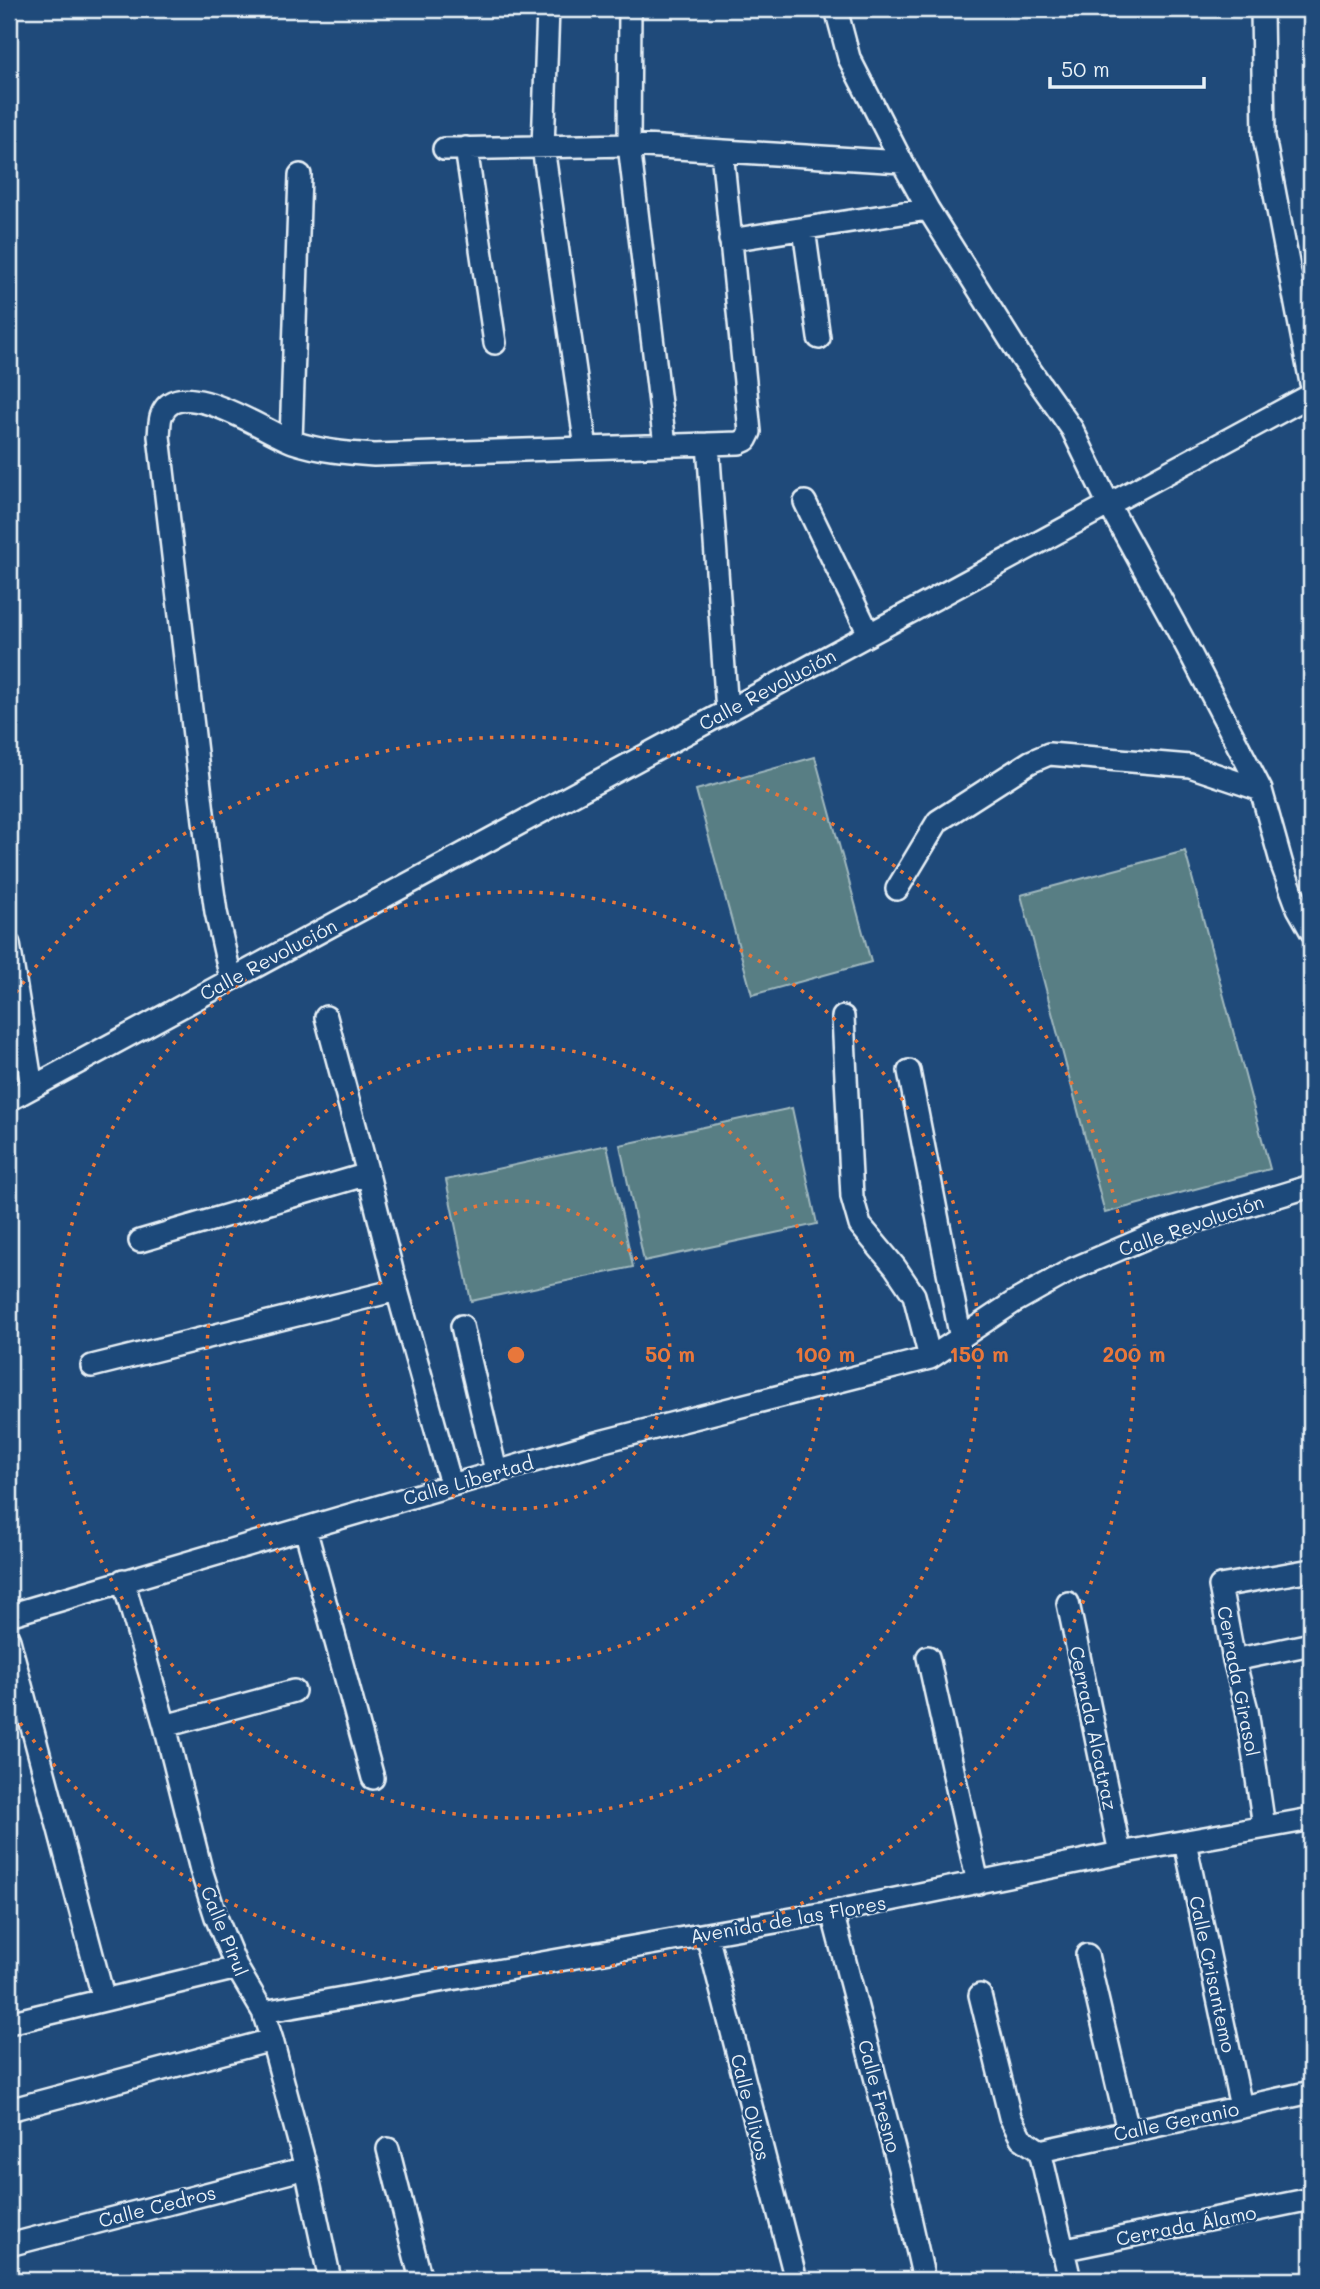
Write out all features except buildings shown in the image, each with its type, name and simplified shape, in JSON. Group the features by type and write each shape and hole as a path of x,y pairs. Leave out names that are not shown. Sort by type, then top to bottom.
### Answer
{"street":[{"path":"548,9 543,147 586,448"},
{"path":"630,9 629,145 665,445"},
{"path":"836,9 849,58 902,162 928,209 1021,357 1072,429 1109,505 1261,790 1282,865 1298,908 1311,932"},
{"path":"1262,9 1265,138 1311,383"},
{"path":"444,149 629,145 902,162"},
{"path":"466,148 495,343"},
{"path":"230,979 208,855 159,436 161,415 168,404 177,400 208,402 291,442 315,449 374,455 739,443 746,440 750,432 722,151"},
{"path":"291,442 300,175"},
{"path":"730,240 928,209"},
{"path":"804,229 819,338"},
{"name":"Calle Revolución","path":"9,1100 1311,395"},
{"path":"708,444 727,711"},
{"path":"805,502 869,634"},
{"path":"897,889 938,821 1030,762 1049,754 1190,766 1261,790"},
{"path":"9,944 32,1087"},
{"path":"326,1017 397,1290 452,1484"},
{"path":"843,1017 852,1197 860,1225 914,1295 930,1358"},
{"path":"909,1072 961,1339"},
{"path":"140,1241 368,1174"},
{"name":"Calle Revolución","path":"930,1358 1014,1301 1073,1269 1157,1233 1311,1186"},
{"path":"92,1366 397,1290"},
{"path":"462,1326 496,1471"},
{"name":"Calle Libertad","path":"9,1615 592,1444 930,1358"},
{"path":"305,1528 373,1779"},
{"name":"Cerrada Girasol","path":"1264,1827 1247,1710 1220,1586 1311,1570"},
{"name":"Calle Pirul","path":"123,1580 216,1917 237,1968 263,2012 272,2040 306,2168 330,2280"},
{"name":"Cerrada Alcatraz","path":"1068,1603 1120,1853"},
{"path":"9,1640 104,2000"},
{"path":"1234,1660 1311,1644"},
{"path":"928,1657 978,1882"},
{"path":"165,1726 294,1691"},
{"name":"Avenida de las Flores","path":"263,2012 832,1912 1120,1853 1311,1819"},
{"name":"Calle Crisantemo","path":"1185,1842 1241,2107"},
{"name":"Calle Fresno","path":"832,1912 899,2168 924,2280"},
{"name":"Calle Olivos","path":"707,1934 796,2280"},
{"path":"1087,1955 1128,2131"},
{"path":"9,2023 237,1968"},
{"path":"980,1995 1010,2117 1021,2138 1040,2151 1070,2280"},
{"path":"9,2110 272,2040"},
{"name":"Calle Geranio","path":"1040,2151 1311,2092"},
{"path":"388,2150 421,2280"},
{"name":"Calle Cedros","path":"9,2245 306,2168"},
{"name":"Cerrada Álamo","path":"1061,2250 1311,2200"}],"green space":[{"path":"815,757 871,962 752,995 696,790"},
{"path":"1185,851 1270,1169 1105,1213 1021,895"},
{"path":"792,1108 817,1224 644,1261 620,1145"},
{"path":"607,1145 633,1267 471,1301 446,1180"}]}
